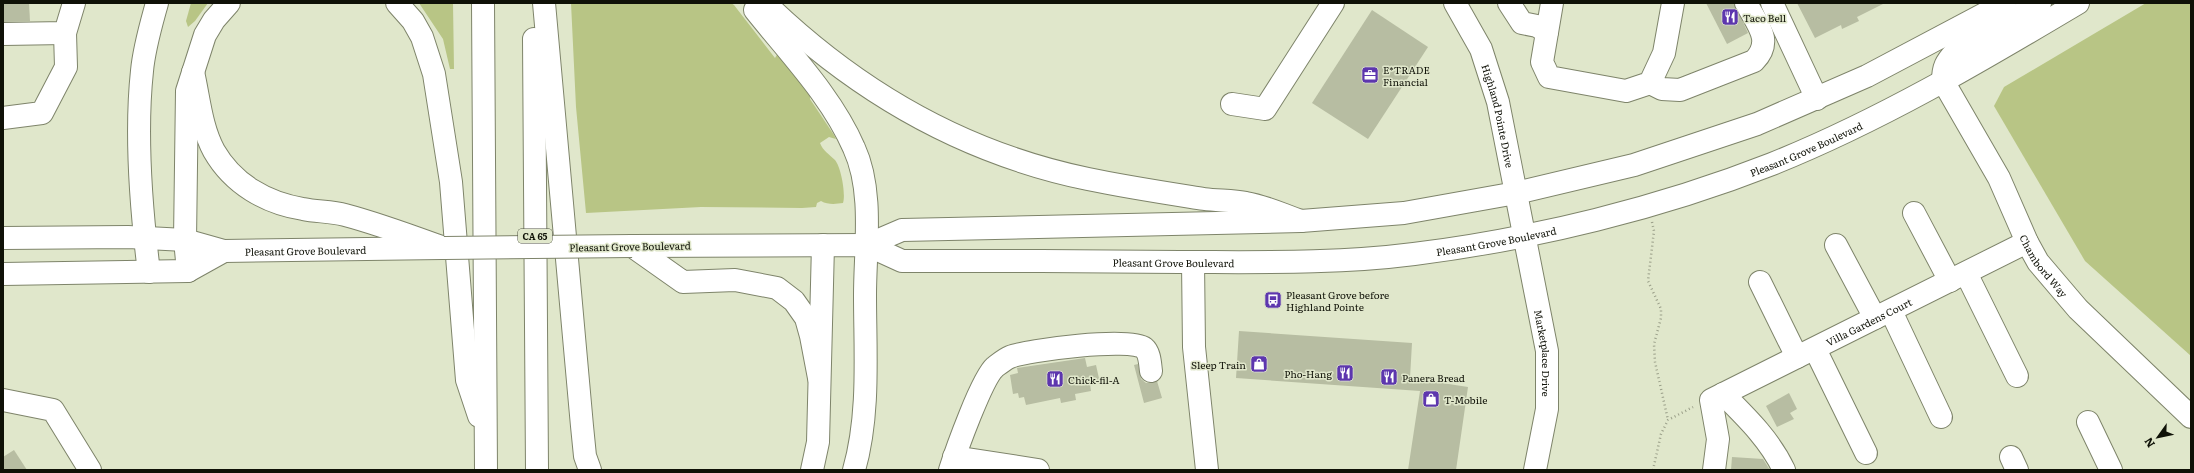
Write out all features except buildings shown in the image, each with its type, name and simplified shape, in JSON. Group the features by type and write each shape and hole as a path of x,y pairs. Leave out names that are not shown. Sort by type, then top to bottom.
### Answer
{"main road":[{"path":"3,118 42,112 66,67 65,33 74,3"},
{"path":"149,272 141,202 142,71 157,3"},
{"path":"188,271 185,240 187,91 205,35 229,3"},
{"path":"397,3 413,21 422,37 434,74 450,182 467,380 485,436"},
{"path":"482,3 486,470"},
{"name":"CA 65","path":"534,3 537,470"},
{"path":"544,3 581,418 585,456 590,470"},
{"path":"750,3 815,84 842,123 855,149 865,199 867,245 864,414 854,470"},
{"path":"765,3 798,35 827,59 878,94 923,121 968,142 1024,164 1082,178 1205,199 1247,203 1301,221"},
{"path":"1232,104 1265,109 1333,3"},
{"name":"Highland Pointe Drive","path":"1455,3 1481,49 1498,102 1524,236"},
{"path":"1509,3 1522,23 1538,26 1547,32"},
{"path":"1552,3 1542,62 1549,77 1626,91 1650,83 1662,89 1680,90 1754,61 1762,54 1765,45 1763,34 1746,3"},
{"path":"1650,83 1664,53 1673,3"},
{"path":"1772,3 1817,99"},
{"name":"Pleasant Grove Boulevard","path":"3,238 145,238 185,240 224,251 388,248 867,245 902,230 1301,221 1404,213 1516,193 1634,165 1749,127 1817,99 1925,47 2006,3"},
{"path":"1943,81 1943,68 1955,52 2040,3"},
{"name":"Pleasant Grove Boulevard","path":"867,245 902,261 1303,262 1412,254 1524,236 1648,206 1720,183 1775,163 1873,118 1943,81 2078,3"},
{"path":"3,34 65,33"},
{"path":"193,72 205,131 214,151 236,180 266,198 283,204 303,209 338,213 381,224 444,248"},
{"name":"Chambord Way","path":"1943,81 2008,196 2026,242 2038,262 2078,309 2191,417"},
{"path":"1914,213 1958,277 2017,376"},
{"name":"Marketplace Drive","path":"1524,236 1547,352 1547,409 1535,470"},
{"name":"Villa Gardens Court","path":"1717,397 2026,242"},
{"path":"812,470 818,442 819,378 822,338 823,245"},
{"path":"1836,245 1883,315 1941,416"},
{"path":"632,246 683,282 735,280 777,288 794,301 806,318 819,378"},
{"name":"Pleasant Grove Boulevard","path":"3,274 188,271 224,251"},
{"path":"1193,262 1194,347 1207,470"},
{"path":"1760,282 1806,353 1866,453"},
{"path":"1038,470 952,463 984,383 994,368 1010,357 1087,344 1135,344 1145,348 1149,356 1151,371"},
{"path":"4,397 53,410 90,470"},
{"path":"1714,470 1718,439 1717,397"},
{"path":"1717,397 1755,427 1778,455 1784,470"},
{"path":"2088,422 2111,470"}],"path":[{"path":"1648,206 1654,231 1648,281 1661,309 1661,318 1654,344 1655,362 1668,420"},
{"path":"1653,470 1661,434 1668,420 1680,412 1717,397"}],"green space":[{"path":"191,3 208,3 195,21 188,27 186,21"},
{"path":"419,3 453,3 454,69 450,69 443,39"},
{"path":"571,3 731,3 734,5 775,58 778,53 810,95 810,99 834,135 836,139 829,137 820,143 824,150 835,160 839,168 843,187 843,203 829,204 821,201 817,203 816,207 802,208 701,207 586,213 576,107"},
{"path":"2146,3 2191,3 2191,356 2085,261 1994,106 2004,87"}],"place":[{"name":"Taco Bell","path":"1730,17"},
{"name":"E*TRADE Financial","path":"1370,75"},
{"name":"Pleasant Grove before Highland Pointe","path":"1273,300"},
{"name":"Sleep Train","path":"1259,364"},
{"name":"Pho-Hang","path":"1345,373"},
{"name":"Panera Bread","path":"1389,377"},
{"name":"Chick-fil-A","path":"1055,379"},
{"name":"T-Mobile","path":"1431,399"}]}
